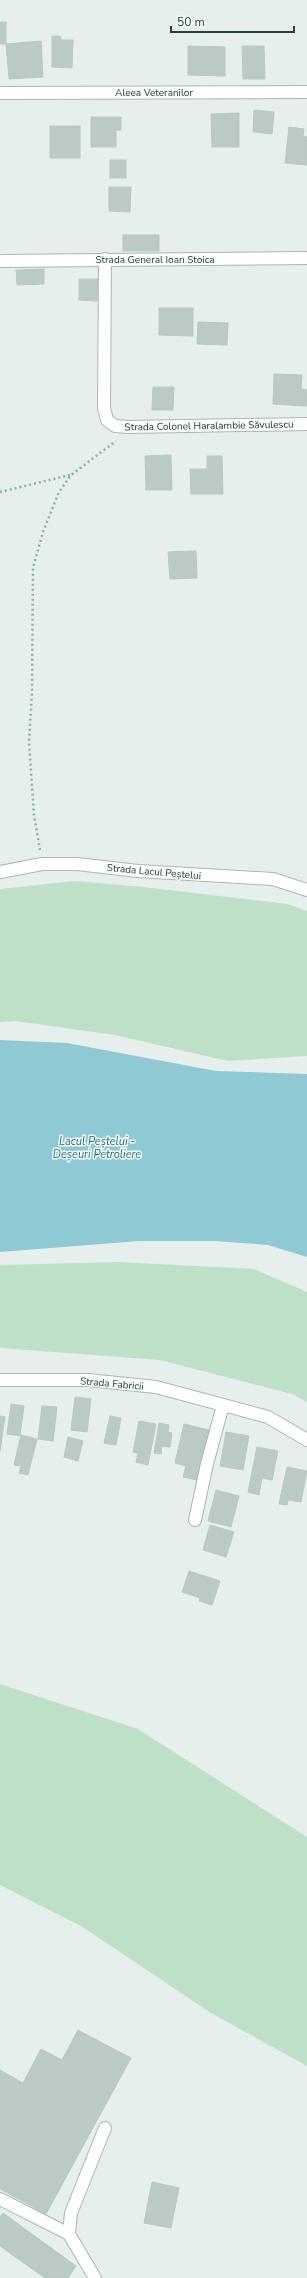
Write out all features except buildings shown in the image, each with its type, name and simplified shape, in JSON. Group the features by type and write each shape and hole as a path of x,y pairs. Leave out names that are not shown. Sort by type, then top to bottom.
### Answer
{"street":[{"name":"Aleea Veteranilor","path":"0,93 307,92"},
{"name":"Strada General Ioan Stoica","path":"2,261 307,258"},
{"name":"Strada Colonel Haralambie Săvulescu","path":"105,259 104,408 107,420 116,426 128,427 307,424"},
{"name":"Strada Lacul Peștelui","path":"0,872 42,864 77,864 145,872 273,879 307,890"},
{"name":"Strada Fabricii","path":"0,1380 88,1380 156,1387 268,1417 307,1440"},
{"path":"195,1520 207,1464 223,1405"},
{"path":"69,2234 71,2213 105,2128"},
{"path":"0,2198 69,2234 95,2278"}],"path":[{"path":"42,864 34,815 29,742 32,692 32,580 34,562 43,532 59,492 71,475 115,442 128,427"},
{"path":"0,492 71,475"}],"green space":[{"path":"75,881 143,887 288,904 307,911 307,1056 228,1061 115,1035 16,1021 0,1022 0,889"},
{"path":"119,1262 254,1269 307,1292 307,1402 292,1394 160,1360 0,1348 0,1265"},
{"path":"0,1684 138,1729 307,1837 307,2066 211,2013 81,1926 0,1885"}],"water":[{"name":"Lacul Peștelui - Deșeuri Petroliere","path":"0,1040 67,1043 216,1071 307,1074 307,1257 268,1245 215,1241 139,1241 0,1252"}]}
